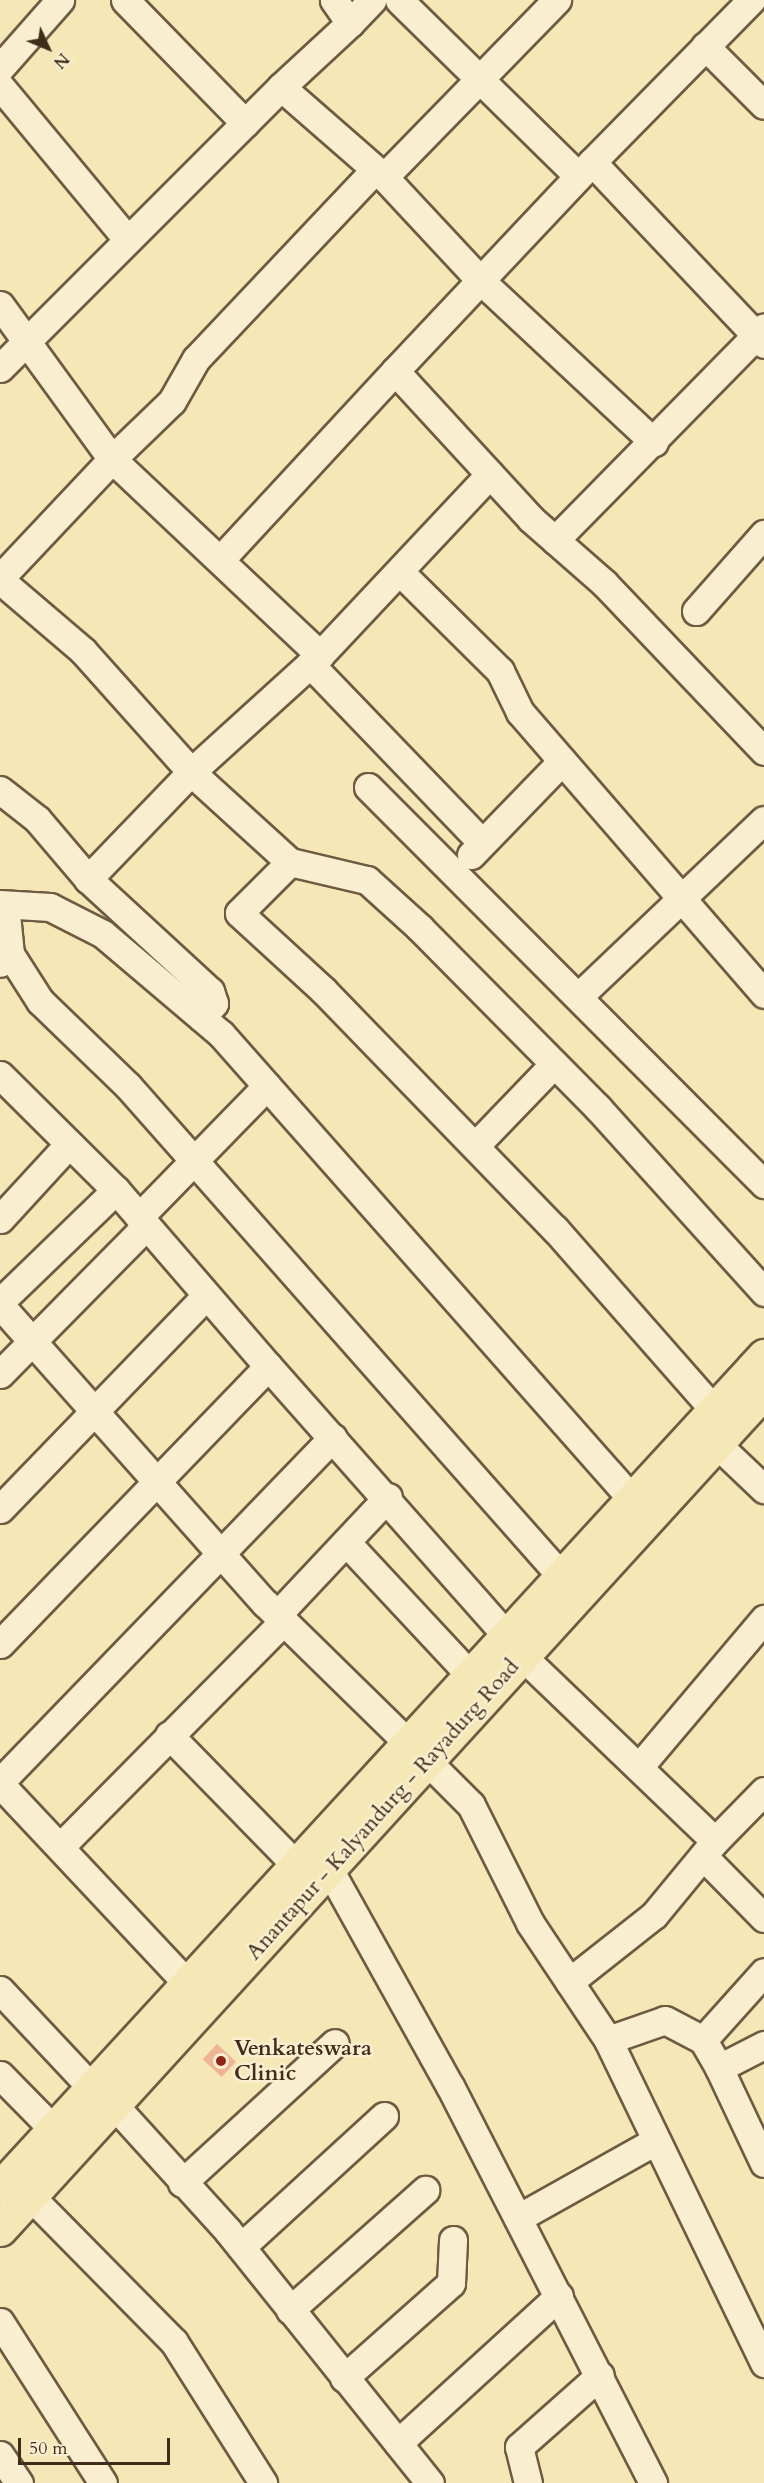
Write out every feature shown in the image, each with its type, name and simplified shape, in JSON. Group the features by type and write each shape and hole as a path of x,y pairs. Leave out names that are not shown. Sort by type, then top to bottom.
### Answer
{"highway":[{"name":"Anantapur - Kalyandurg - Rayadurg Road","path":"0,2229 15,2191 54,2130 103,2097 189,1985 297,1866 418,1752 709,1427 764,1356"},
{"name":"Anantapur - Kalyandurg - Rayadurg Road","path":"15,2191 103,2097 329,1869 418,1752 470,1675 514,1645 561,1576 632,1499 709,1427 764,1391"}],"street":[{"path":"0,68 60,0"},
{"path":"125,0 244,123"},
{"path":"334,0 350,22"},
{"path":"0,368 244,123 372,0"},
{"path":"399,0 478,78 585,169 761,336 555,540"},
{"path":"556,0 196,359 172,401 112,459 0,579 83,651 190,772 290,862 367,880 554,1064 764,1292"},
{"path":"220,560 585,169 751,0"},
{"path":"705,46 764,105"},
{"path":"0,86 128,240"},
{"path":"281,87 380,173 480,280 654,442"},
{"path":"0,305 28,339 112,459 220,560 315,659 482,843"},
{"path":"395,371 490,474 555,540 604,583 761,743"},
{"path":"88,879 190,772 315,659 400,572 490,474"},
{"path":"696,611 764,534"},
{"path":"400,572 500,671 520,712 764,994"},
{"path":"456,870 562,761"},
{"path":"368,787 456,870 764,1184"},
{"path":"0,790 37,819 88,879 210,991 215,999 202,1018"},
{"path":"579,996 679,897 764,820"},
{"path":"290,862 239,913 324,991 475,1146 764,1490"},
{"path":"0,905 50,906 103,934 202,1018 267,1086 632,1499"},
{"path":"0,905 6,914 5,959 40,1001 128,1086 561,1576"},
{"path":"475,1146 554,1064"},
{"path":"0,1075 116,1190 268,1366 388,1497 514,1645 639,1767 764,1918"},
{"path":"0,1374 267,1086"},
{"path":"0,1219 69,1144"},
{"path":"116,1190 0,1304 97,1408 280,1618 471,1805 530,1923 608,2040 764,2363"},
{"path":"0,1509 206,1296"},
{"path":"0,1644 157,1478 268,1366"},
{"path":"189,1985 0,1783 220,1551 333,1437"},
{"path":"61,1846 280,1618 345,1542 388,1497"},
{"path":"345,1542 470,1675"},
{"path":"639,1767 764,1619"},
{"path":"169,1736 297,1866"},
{"path":"569,1982 654,1915 709,1849 764,1791"},
{"path":"329,1869 518,2218 653,2483"},
{"path":"703,2040 764,1972"},
{"path":"0,1989 241,2247 430,2483"},
{"path":"608,2040 664,2019 703,2040 719,2068 764,2163"},
{"path":"182,2183 335,2043"},
{"path":"719,2068 764,2045"},
{"path":"0,2075 54,2130"},
{"path":"241,2247 384,2116"},
{"path":"518,2218 655,2140"},
{"path":"290,2310 425,2190"},
{"path":"15,2191 174,2342 263,2483"},
{"path":"344,2378 451,2283 453,2240"},
{"path":"398,2443 559,2296"},
{"path":"0,2322 103,2483"},
{"path":"528,2483 519,2447 600,2375"},
{"path":"0,2456 19,2483"}],"building":[{"path":"217,2044 236,2062 222,2077 203,2059"}],"place":[{"name":"Venkateswara Clinic","path":"221,2061"}]}
